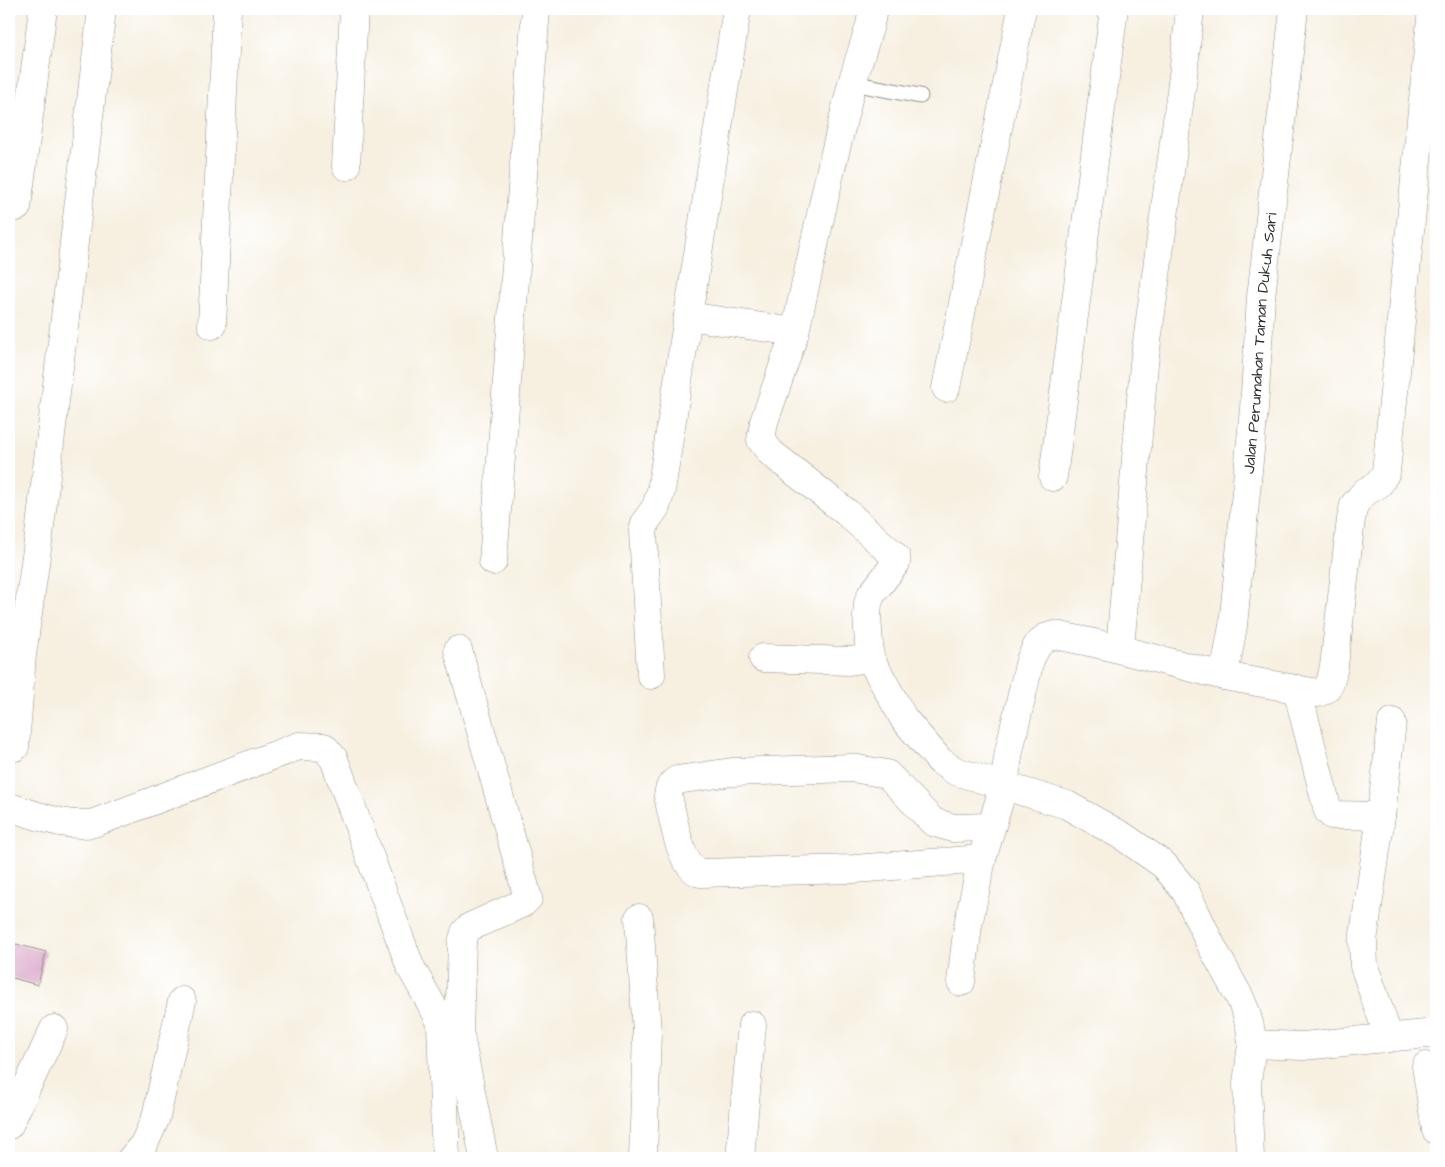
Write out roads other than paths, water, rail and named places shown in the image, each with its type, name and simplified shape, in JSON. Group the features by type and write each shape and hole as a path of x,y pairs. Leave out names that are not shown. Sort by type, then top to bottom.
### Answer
{"street":[{"path":"17,207 43,9"},
{"path":"15,747 22,655 39,535 102,9"},
{"path":"212,325 227,9"},
{"path":"346,166 354,9"},
{"path":"493,562 536,9"},
{"path":"651,675 643,531 646,521 656,507 661,491 737,9"},
{"path":"873,9 830,172 795,332 764,422 761,440 771,453 846,512 896,557 896,564 871,596 868,603 870,658 904,719 940,761 955,771 1067,805 1124,837 1164,865 1186,892 1246,1012 1252,1044 1247,1084 1250,1158"},
{"path":"946,388 1022,9"},
{"path":"1054,477 1114,9"},
{"path":"1120,649 1144,364 1174,149 1190,9"},
{"name":"Jalan Perumahan Taman Dukuh Sari","path":"1224,676 1233,626 1254,409 1261,297 1294,9"},
{"path":"962,982 968,925 982,859 1004,786 1009,751 1030,660 1037,646 1045,638 1055,635 1120,649 1224,676 1317,693 1324,692 1330,686 1354,505 1365,492 1379,484 1386,472 1432,9"},
{"path":"688,316 795,332"},
{"path":"458,650 528,898 524,903 470,927 462,942 460,1031 484,1158"},
{"path":"763,658 849,661 870,658"},
{"path":"1297,689 1328,811 1332,815 1381,816"},
{"path":"1388,1038 1364,966 1363,941 1392,722"},
{"path":"9,807 68,824 94,823 299,746 324,747 334,759 410,966 439,1018 441,1025 446,1158"},
{"path":"982,859 855,869 700,874 694,871 686,861 668,796 669,788 677,780 732,772 852,768 887,774 933,822 953,828 991,828"},
{"path":"639,918 647,1032 643,1158"},
{"path":"132,1158 144,1144 156,1117 182,1001"},
{"path":"740,1158 752,1025"},
{"path":"9,1125 54,1029"},
{"path":"1252,1044 1303,1046 1436,1033"},
{"path":"1426,1066 1436,1130"}],"lane":[{"path":"852,83 920,96"}]}
